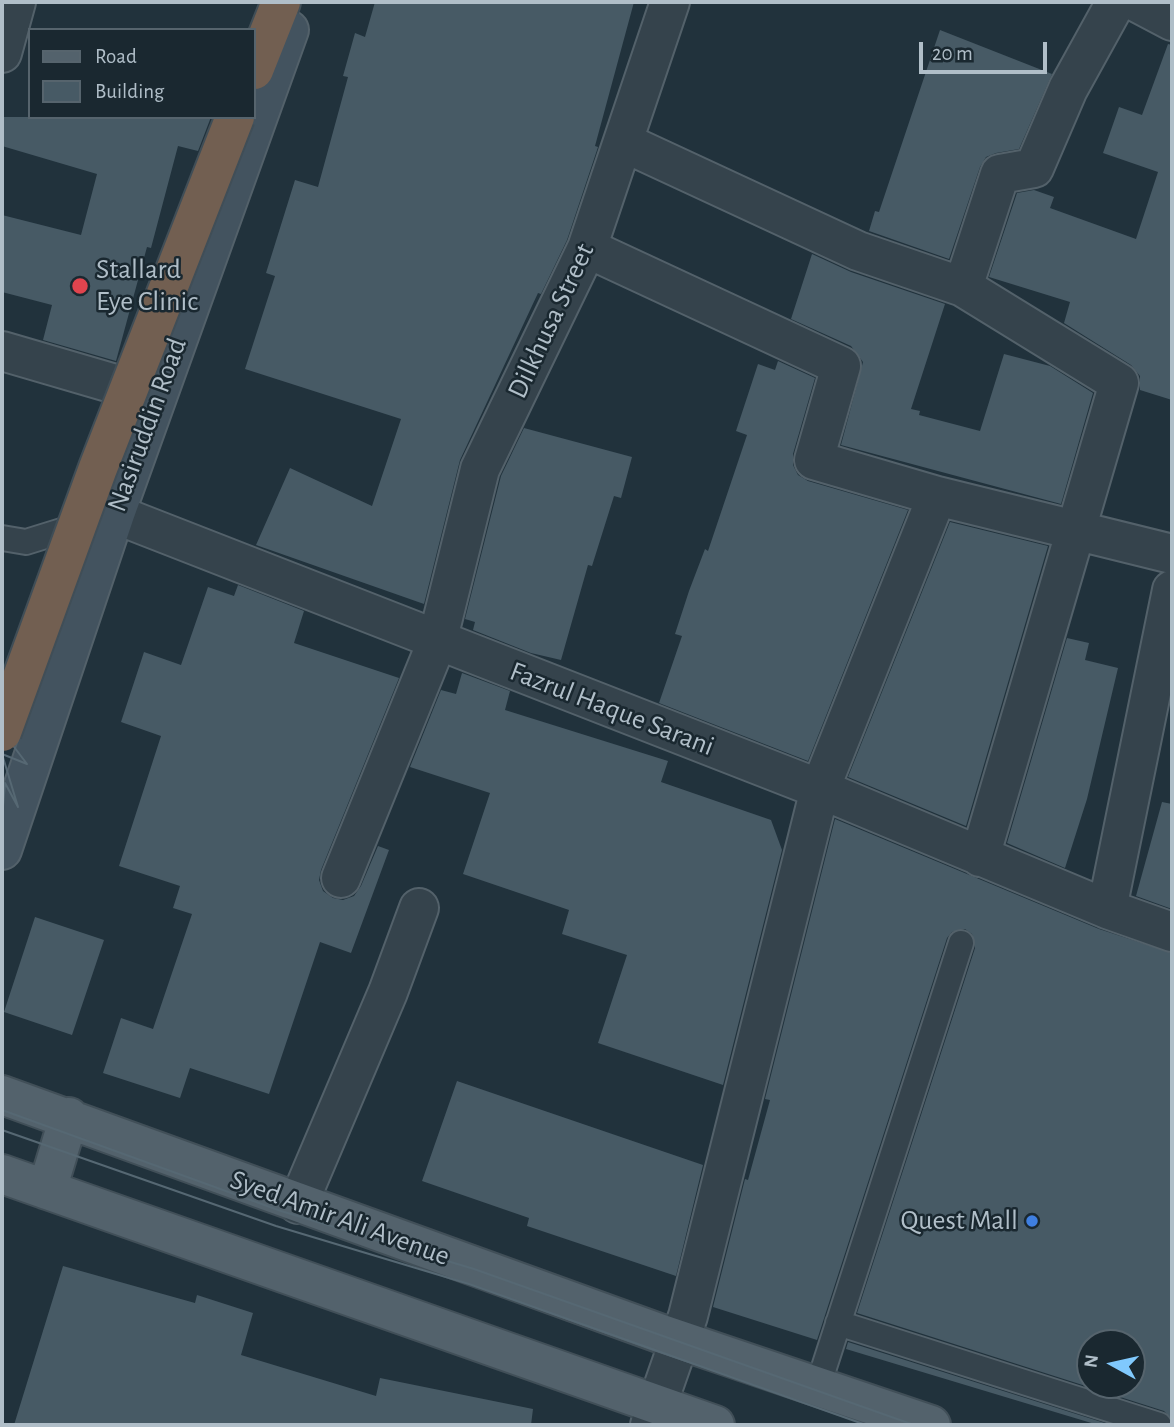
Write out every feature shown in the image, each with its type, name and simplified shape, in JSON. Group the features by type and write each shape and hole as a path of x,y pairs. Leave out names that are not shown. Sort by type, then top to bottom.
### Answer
{"highway":[{"path":"256,65 281,2"},
{"path":"2,732 98,468 234,119"}],"main road":[{"name":"Nasiruddin Road","path":"2,850 115,514 299,2"},
{"name":"Syed Amir Ali Avenue","path":"2,1095 69,1117 298,1203 679,1340 931,1425"},
{"path":"47,1190 69,1117"},
{"path":"2,1174 653,1415 715,1425"}],"street":[{"path":"2,53 16,2"},
{"name":"Dilkhusa Street","path":"341,878 437,642 480,469 587,248 670,2"},
{"path":"962,287 1000,174 1034,168 1068,89 1116,2"},
{"path":"1136,2 1172,20"},
{"path":"623,142 858,251 962,287 1119,383 980,856"},
{"path":"587,248 841,366 814,460 937,496 1172,554"},
{"path":"2,351 156,397"},
{"path":"653,1415 688,1316 820,789 937,496"},
{"name":"Fazrul Haque Sarani","path":"115,514 437,642 820,789 1107,909 1172,932"},
{"path":"1107,909 1172,590"},
{"path":"298,1203 388,992 419,908"}],"lane":[{"path":"2,538 26,542 115,514"},
{"path":"2,721 27,764 18,807"},
{"path":"818,1387 961,943"},
{"path":"838,1323 1159,1425"}],"building":[{"path":"375,2 634,2 595,146 598,147 567,240 541,294 538,293 460,460 424,604 256,545 290,468 372,506 401,419 245,369 275,276 266,273 295,180 318,187 348,77 343,76 355,33 365,37"},
{"path":"940,30 1052,74 1019,149 986,157 980,167 949,259 869,231 875,211 879,212"},
{"path":"1168,44 1172,45 1172,400 1140,390 1140,376 1131,365 1064,323 1070,302 989,277 1017,193 1034,190 1054,197 1050,208 1136,239 1158,172 1103,153 1119,107 1142,115"},
{"path":"2,117 210,119 198,151 178,146 151,248 147,247 116,361 43,340 52,305 2,292 2,215 81,235 97,174 2,146"},
{"path":"812,254 851,272 945,304 911,409 920,411 919,415 980,431 1004,354 1050,366 1093,393 1061,504 841,445 863,362 851,346 791,319"},
{"path":"778,361 815,378 793,454 793,465 798,475 808,481 908,510 808,761 659,703 682,636 675,634 689,591 705,549 708,551 747,435 736,431 758,364 775,370"},
{"path":"524,428 632,457 621,498 614,496 592,566 588,565 561,660 531,653 473,630 475,622 465,619 501,476"},
{"path":"950,522 1048,546 966,826 848,777"},
{"path":"238,585 304,611 294,643 399,678 321,870 319,880 323,891 333,898 343,900 354,896 378,846 389,850 351,953 320,942 269,1094 190,1068 180,1098 103,1073 121,1018 153,1029 192,914 173,908 180,886 119,866 161,736 121,722 144,652 181,665 208,587 234,596"},
{"path":"1067,638 1089,643 1085,660 1118,668 1087,799 1065,868 1007,843"},
{"path":"462,673 510,691 505,710 668,761 661,782 771,820 782,850 723,1085 598,1043 627,955 562,934 569,910 463,874 490,793 410,767 441,690 456,694"},
{"path":"1162,802 1172,804 1172,909 1136,896"},
{"name":"Quest Mall","path":"835,819 1099,929 1172,953 1172,1419 1164,1411 1126,1399 1146,1399 1146,1329 1076,1329 1076,1383 857,1313 975,948 972,934 965,929 952,932 947,938 817,1340 713,1307 745,1179 748,1180 770,1100 765,1099"},
{"path":"35,917 104,940 72,1035 4,1012"},
{"path":"457,1081 703,1165 676,1276 527,1226 529,1218 422,1181"},
{"path":"63,1266 195,1303 197,1295 253,1313 241,1355 376,1396 380,1378 533,1409 531,1425 14,1425"},
{"path":"848,1342 1111,1425 1098,1425 846,1349"}],"tram line":[{"path":"2,731 27,764 2,754"},
{"path":"2,754 18,807 5,783 2,818"},
{"path":"2,1110 281,1211 474,1269 914,1425"},
{"path":"2,1130 276,1226 469,1284 866,1425"}],"place":[{"name":"Stallard Eye Clinic","path":"80,286"},
{"name":"Quest Mall","path":"1032,1221"}]}
